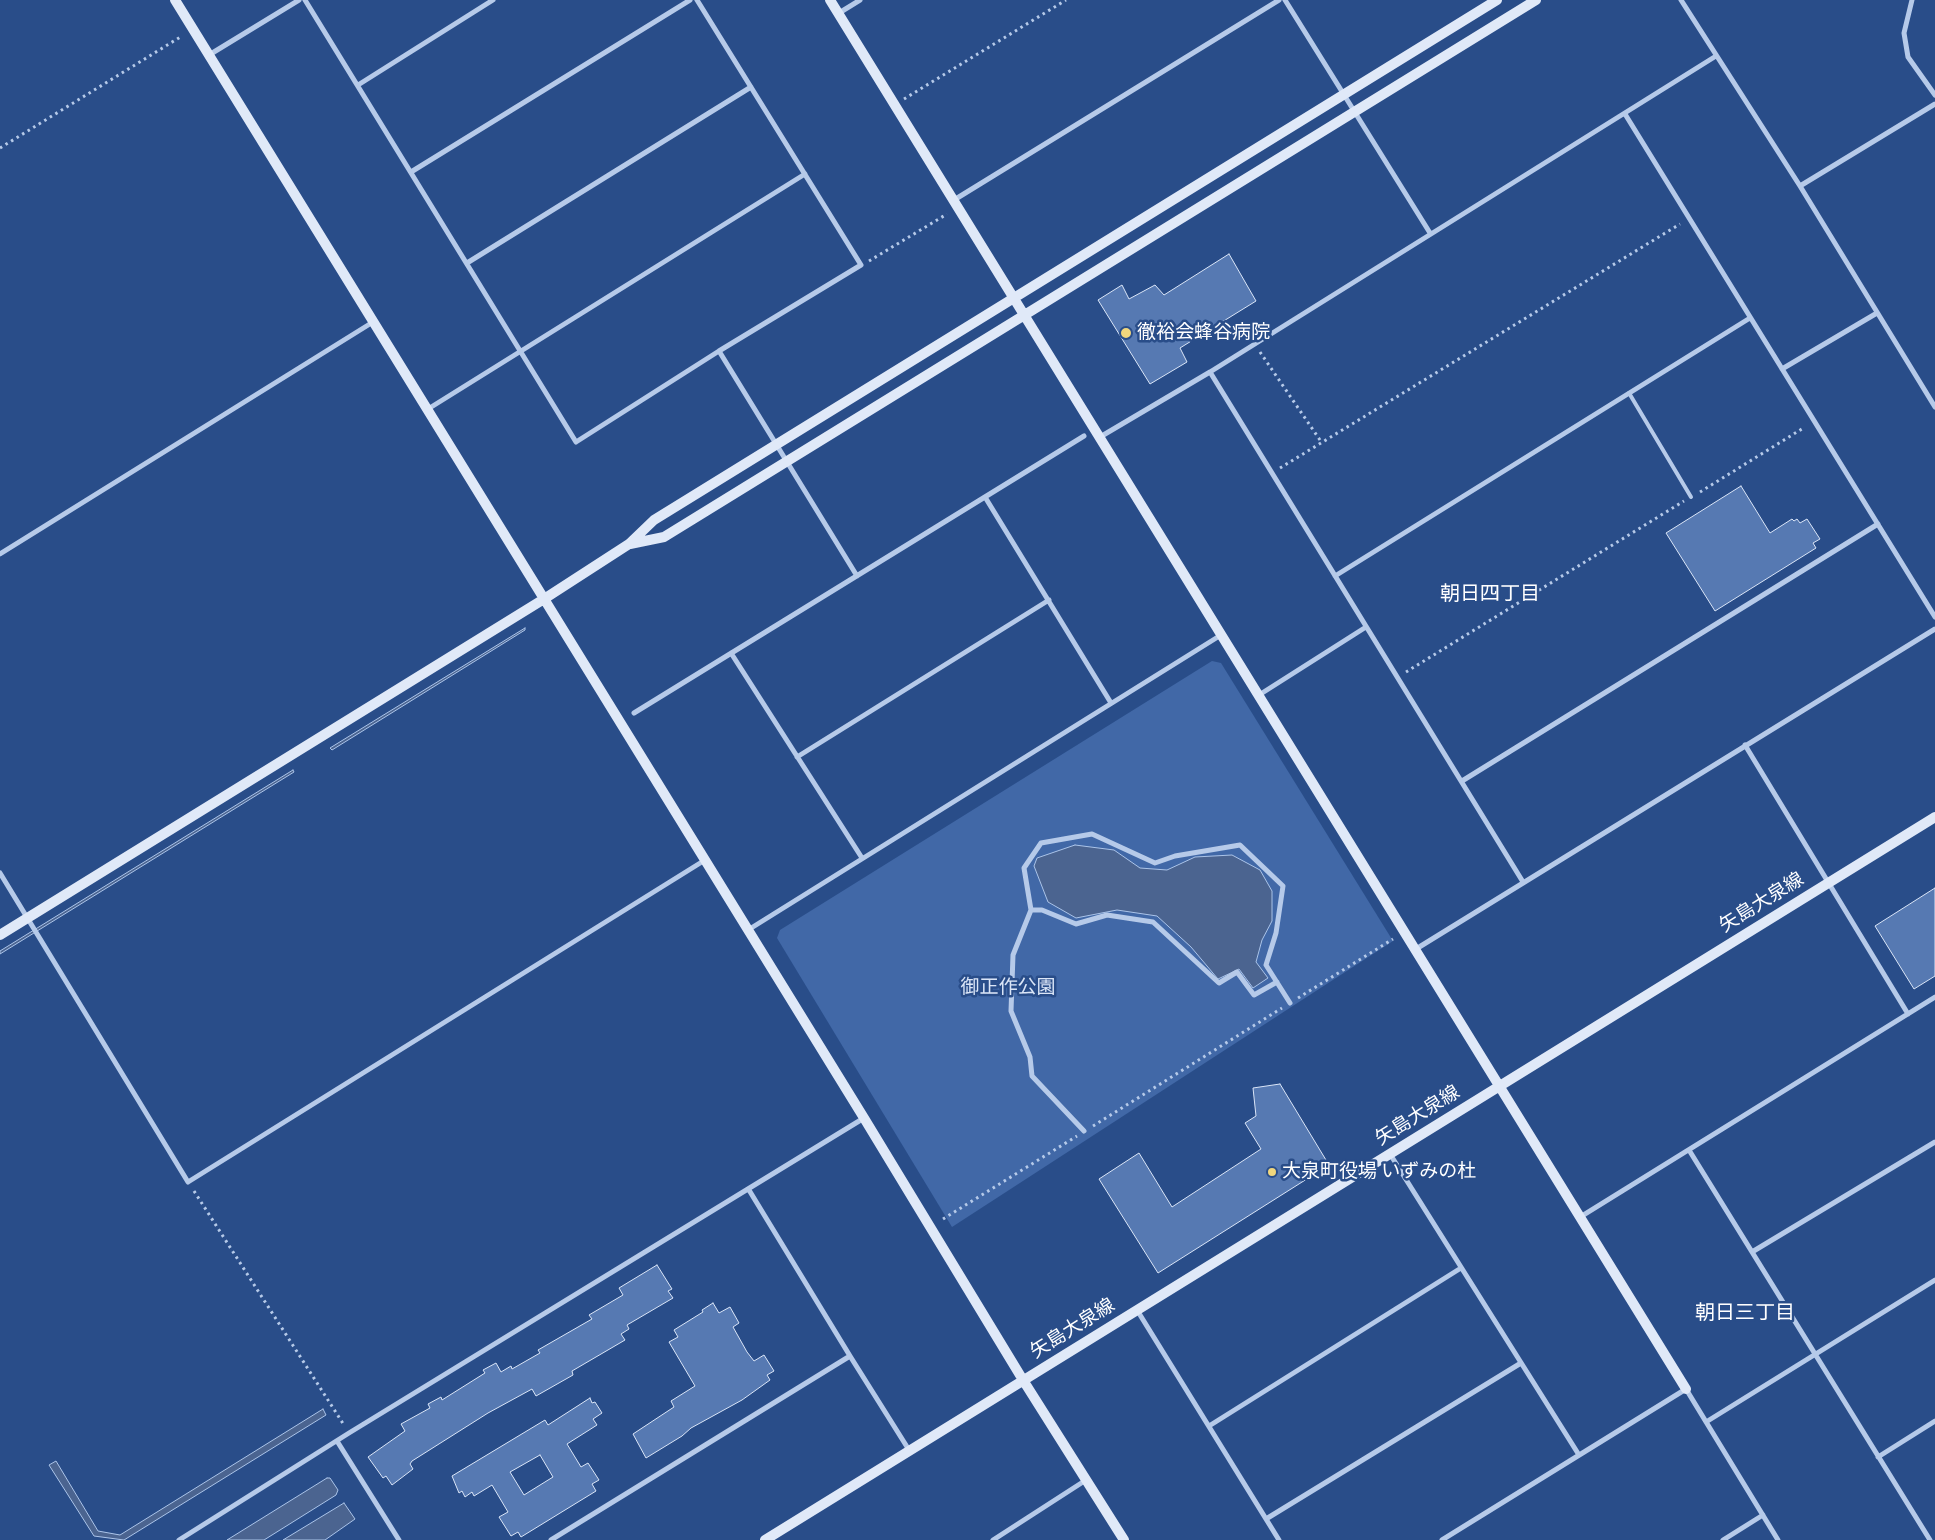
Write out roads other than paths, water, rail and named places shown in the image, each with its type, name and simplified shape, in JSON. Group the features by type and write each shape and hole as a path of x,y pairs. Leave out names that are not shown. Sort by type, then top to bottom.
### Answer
{"street":[{"path":"175,0 864,1118 1022,1380 1124,1540"},
{"path":"209,55 299,0"},
{"path":"305,0 576,442 719,351 861,265 698,0"},
{"path":"358,85 493,0"},
{"path":"411,172 690,0"},
{"path":"830,0 1416,949 1778,1540"},
{"path":"839,13 860,0"},
{"path":"956,204 1279,0"},
{"path":"1285,0 1430,233"},
{"path":"0,936 544,599 629,544 654,520 1497,0"},
{"path":"629,544 664,537 788,463 1536,0"},
{"path":"1681,0 1800,186 1935,407"},
{"path":"1912,0 1904,33 1908,57 1935,95"},
{"path":"1100,437 1210,372 1716,56"},
{"path":"467,263 751,87"},
{"path":"1800,186 1935,104"},
{"path":"1625,114 1935,617"},
{"path":"427,409 805,174"},
{"path":"1782,369 1877,313"},
{"path":"1335,576 1750,318"},
{"path":"0,554 373,322"},
{"path":"719,351 857,576"},
{"path":"1210,372 1523,882"},
{"path":"634,713 1084,436"},
{"path":"985,496 1112,703"},
{"path":"1462,781 1878,524"},
{"path":"797,757 1049,600"},
{"path":"1259,695 1366,627"},
{"path":"1416,949 1935,628"},
{"path":"748,930 1222,634"},
{"path":"731,653 862,858"},
{"path":"1745,745 1908,1014"},
{"name":"矢島大泉線","path":"765,1540 1935,817"},
{"path":"1084,1131 1032,1076 1030,1057 1011,1010 1013,955 1031,910 1024,868 1041,843 1092,834 1155,864 1184,854 1240,845 1283,886 1276,933 1266,965 1290,1003"},
{"path":"0,873 188,1182 705,860"},
{"path":"1031,910 1042,910 1076,924 1107,915 1153,922 1219,983 1237,972 1254,995 1277,982"},
{"path":"1580,1217 1935,997"},
{"path":"179,1540 349,1433 864,1118"},
{"path":"1752,1252 1935,1142"},
{"path":"1689,1150 1930,1540"},
{"path":"1390,1154 1580,1455"},
{"path":"749,1190 909,1450"},
{"path":"1209,1426 1462,1268"},
{"path":"1706,1422 1935,1280"},
{"path":"1138,1310 1279,1540"},
{"path":"551,1540 850,1356"},
{"path":"1266,1519 1521,1363"},
{"path":"1442,1540 1686,1389"},
{"path":"1878,1456 1935,1421"},
{"path":"337,1441 399,1540"},
{"path":"993,1540 1087,1480"},
{"path":"1723,1540 1763,1515"}],"lane":[{"path":"1629,393 1691,497"}],"place":[{"name":"徹裕会蜂谷病院","path":"1126,333"},
{"name":"大泉町役場 いずみの杜","path":"1272,1172"}],"district":[{"name":"朝日四丁目","path":"1490,595"},
{"name":"朝日三丁目","path":"1745,1314"}],"park label":[{"name":"御正作公園","path":"1008,988"}]}
